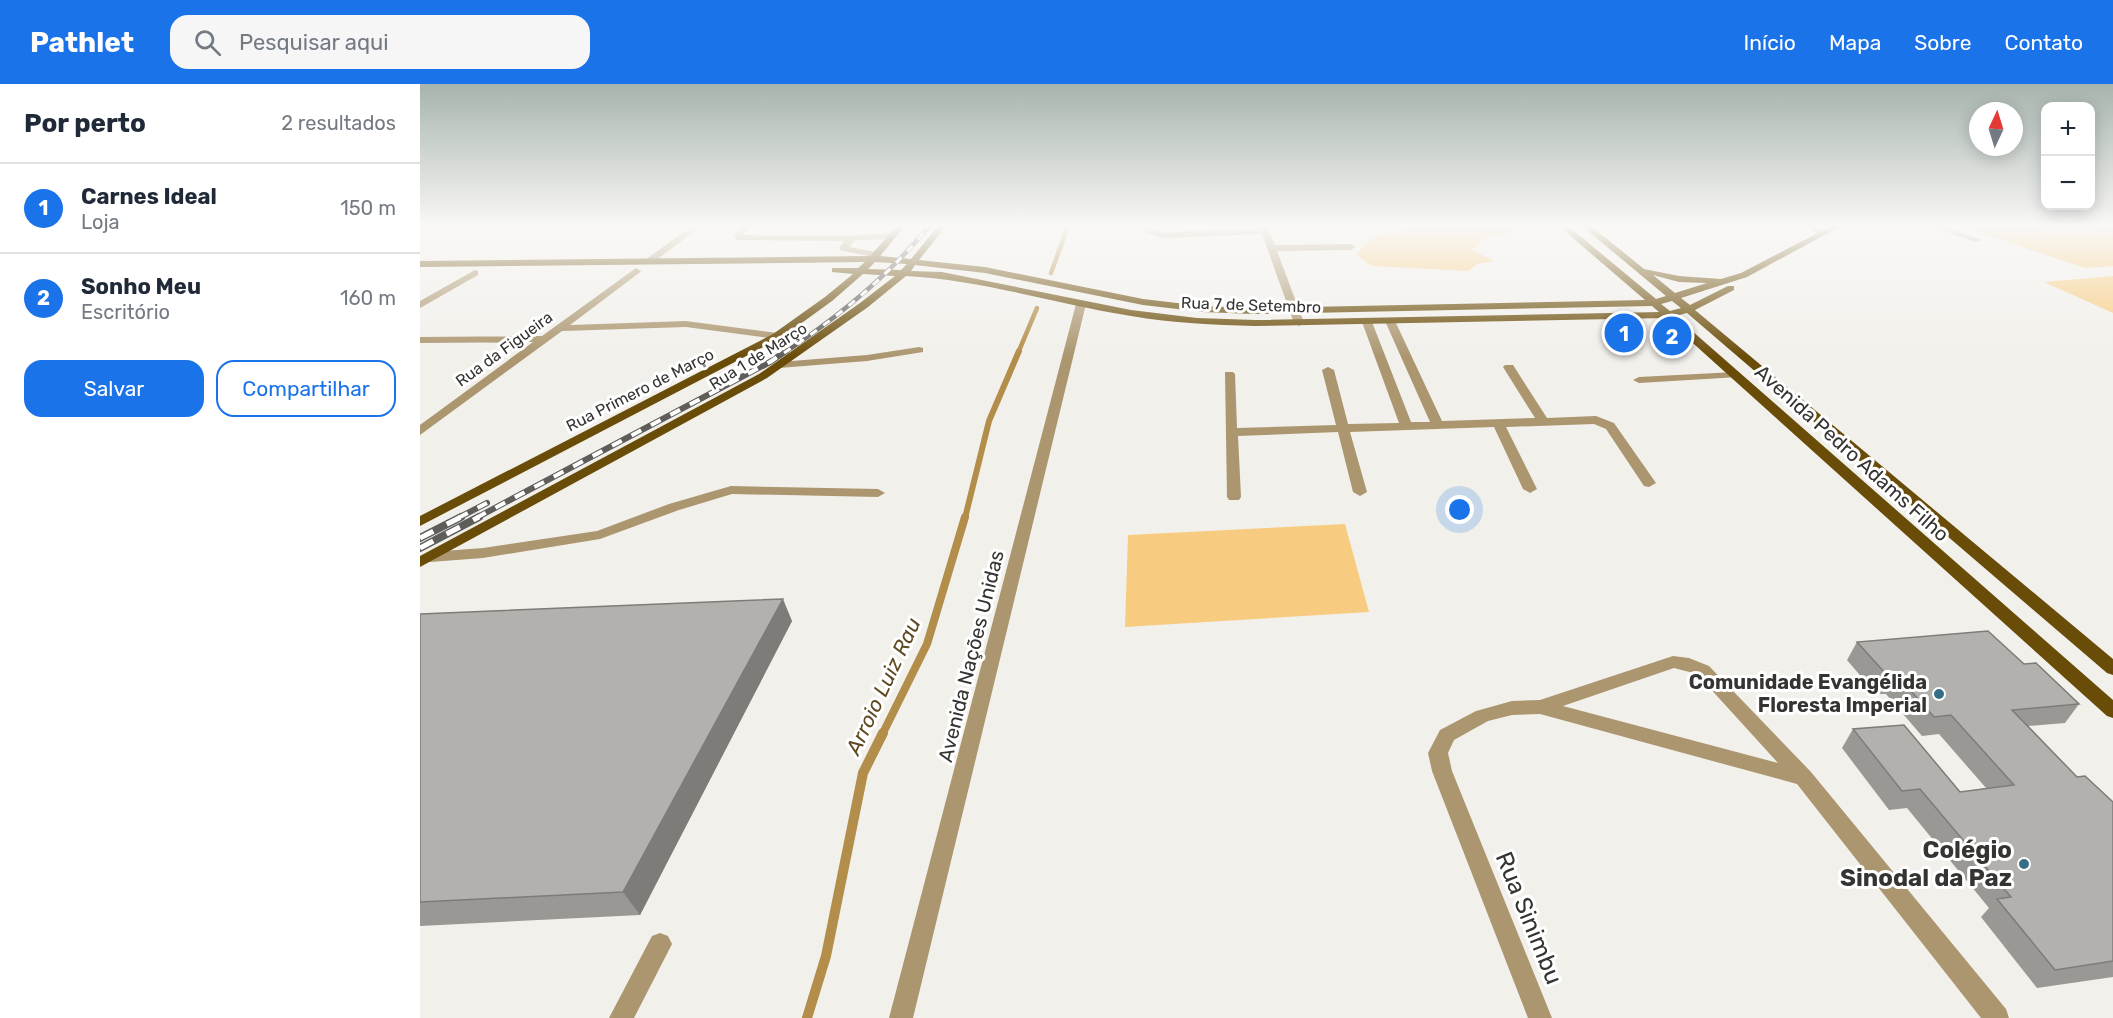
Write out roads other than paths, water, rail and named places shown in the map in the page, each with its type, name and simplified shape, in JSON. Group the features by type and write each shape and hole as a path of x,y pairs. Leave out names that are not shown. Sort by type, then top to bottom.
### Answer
{"main road":[{"name":"Rua 7 de Setembro","path":"420,273 864,270 904,272 963,279 1131,314 1197,321 1299,324 1668,315 1689,309 1730,288 1743,275"},
{"name":"Rua Primero de Março","path":"420,522 777,336 830,301 864,270"},
{"name":"Rua 1 de Março","path":"425,559 621,454 779,365 864,305 906,270"},
{"name":"Rua 7 de Setembro","path":"982,270 1143,302 1203,309 1294,311 1654,303 1676,298 1743,275"},
{"name":"Avenida Pedro Adams Filho","path":"1615,270 2105,696 2113,711"},
{"name":"Avenida Pedro Adams Filho","path":"1640,270 1676,298 2113,669"},
{"path":"1640,270 1679,279 1729,280"},
{"path":"1743,275 1754,270"}],"street":[{"path":"1279,270 1299,324"},
{"name":"Rua da Figueira","path":"420,431 636,271"},
{"path":"420,305 475,273"},
{"name":"Avenida Nações Unidas","path":"901,1018 1081,304"},
{"path":"1390,321 1437,426"},
{"path":"1367,322 1407,427"},
{"path":"561,328 686,324 777,336"},
{"path":"420,340 546,339"},
{"path":"779,365 867,358 919,350"},
{"path":"1381,360 1408,359"},
{"path":"1509,367 1543,422"},
{"path":"1328,370 1360,492"},
{"path":"1229,374 1234,497"},
{"path":"1640,380 1735,375"},
{"path":"1231,432 1596,420 1610,426 1649,483"},
{"path":"1498,424 1530,489"},
{"path":"425,559 483,553 600,535 731,489 878,493"},
{"path":"1540,708 1673,662 1689,664 1703,670 1804,778 1997,1018"},
{"name":"Rua Sinimbu","path":"1540,708 1512,708 1482,716 1447,735 1438,753 1442,771 1540,1018"},
{"path":"1540,708 1804,778"},
{"path":"621,1018 660,944"}],"waterway":[{"name":"Arroio Luiz Rau","path":"1018,353 1037,308"},
{"name":"Arroio Luiz Rau","path":"965,518 989,421 1019,351"},
{"name":"Arroio Luiz Rau","path":"882,735 927,644 965,517"},
{"name":"Arroio Luiz Rau","path":"807,1018 826,956 863,773 882,735"}],"railway":[{"path":"784,353 824,325 889,270"},
{"path":"476,518 770,362 786,351"},
{"path":"458,518 487,503"},
{"path":"420,538 461,517"},
{"path":"420,548 479,517"}],"place":[{"name":"Carnes Ideal","path":"1624,333"},
{"name":"Sonho Meu","path":"1672,336"},
{"name":"Comunidade Evangélida Floresta Imperial","path":"1939,694"},
{"name":"Colégio Sinodal da Paz","path":"2024,864"}]}
